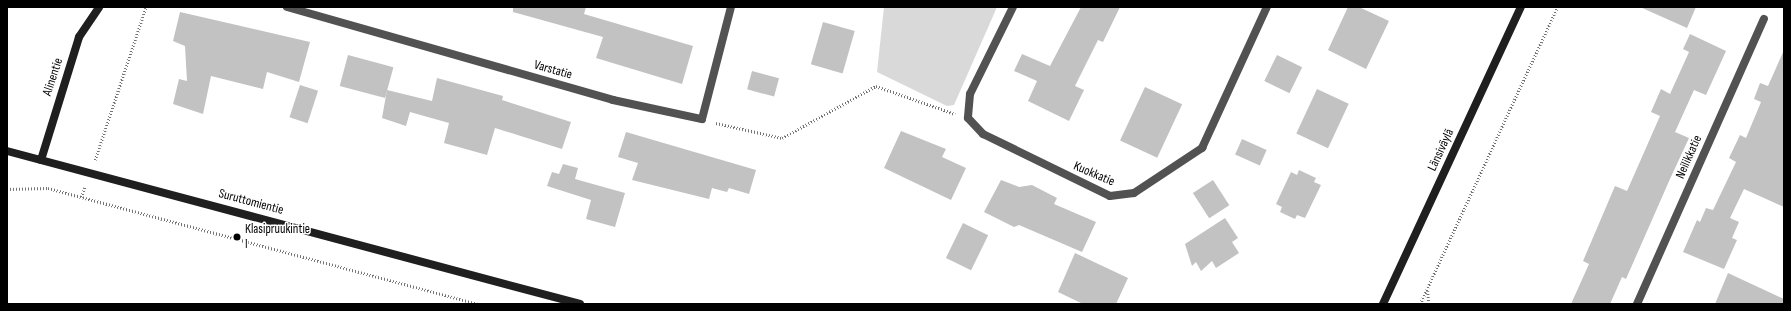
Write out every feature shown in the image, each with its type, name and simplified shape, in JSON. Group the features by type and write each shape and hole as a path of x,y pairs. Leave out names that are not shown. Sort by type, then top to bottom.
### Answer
{"street":[{"name":"Alinentie","path":"40,160 79,37 99,7"},
{"name":"Varstatie","path":"287,7 613,100 702,119"},
{"path":"702,119 732,7"},
{"path":"968,118 970,94 1013,7"},
{"name":"Kuokkatie","path":"968,118 983,134 1110,196 1134,193 1202,148 1267,7"},
{"name":"Länsiväylä","path":"1383,304 1521,7"},
{"name":"Neilikkatie","path":"1636,304 1764,19"},
{"name":"Suruttomientie","path":"7,151 91,171 580,304"}],"path":[{"path":"81,197 146,7"},
{"path":"1420,304 1557,7"},
{"path":"702,119 782,138 876,86 968,118"},
{"path":"7,189 32,186 81,197 479,304"},
{"path":"1427,289 1429,304"}],"shaded area":[{"path":"884,7 997,7 954,105 947,106 877,72"}],"building":[{"path":"513,7 586,7 584,14 693,46 682,84 596,58 603,37 513,12"},
{"path":"1081,7 1120,7 1103,42 1098,40 1075,86 1084,90 1069,121 1028,101 1037,81 1014,71 1022,54 1050,66"},
{"path":"1348,7 1359,7 1389,21 1366,69 1328,50"},
{"path":"1640,7 1696,7 1687,28"},
{"path":"180,12 310,42 299,82 267,72 263,89 211,76 203,114 173,104 179,79 187,81 185,46 173,41"},
{"path":"823,22 855,31 843,73 811,64"},
{"path":"1690,34 1726,51 1706,95 1694,90 1675,132 1689,138 1626,279 1622,277 1610,304 1571,304 1589,264 1583,261 1615,186 1627,191 1660,116 1651,112 1661,89 1670,94 1689,52 1683,49"},
{"path":"1784,50 1784,207 1744,189 1730,218 1739,222 1732,238 1737,240 1724,269 1683,252 1697,220 1700,222 1706,208 1713,210 1736,162 1729,158 1740,135 1746,138 1761,102 1754,99 1760,83 1768,86"},
{"path":"348,55 393,67 385,98 340,86"},
{"path":"1277,55 1302,67 1289,93 1264,81"},
{"path":"752,71 779,78 774,97 747,89"},
{"path":"437,78 503,96 502,100 571,122 562,149 495,128 487,155 444,143 449,123 410,112 406,126 382,118 387,90 432,101"},
{"path":"300,85 318,91 308,123 289,117"},
{"path":"1145,87 1182,104 1157,158 1120,140"},
{"path":"1317,89 1349,104 1328,148 1296,133"},
{"path":"901,131 946,149 942,157 966,168 951,200 884,168"},
{"path":"626,132 756,170 749,194 729,188 727,192 712,188 709,199 632,180 638,163 618,157"},
{"path":"1242,139 1267,150 1260,166 1235,155"},
{"path":"563,164 578,168 575,179 625,193 615,227 586,219 591,200 547,186 552,172 559,174"},
{"path":"1299,170 1316,178 1314,182 1321,185 1305,218 1297,215 1295,219 1280,212 1282,207 1276,204 1291,172 1297,175"},
{"path":"1001,180 1019,187 1032,185 1057,198 1054,204 1096,222 1082,252 1019,225 1014,227 984,212"},
{"path":"1213,180 1229,205 1209,218 1193,193"},
{"path":"1225,218 1238,238 1232,242 1239,253 1216,268 1212,261 1201,271 1196,262 1192,266 1185,244"},
{"path":"963,223 988,235 971,270 946,258"},
{"path":"1075,253 1128,278 1116,304 1083,304 1058,292"},
{"path":"1728,273 1784,299 1784,304 1715,304"}],"place":[{"name":"Klasipruukintie I","path":"237,237"}]}
